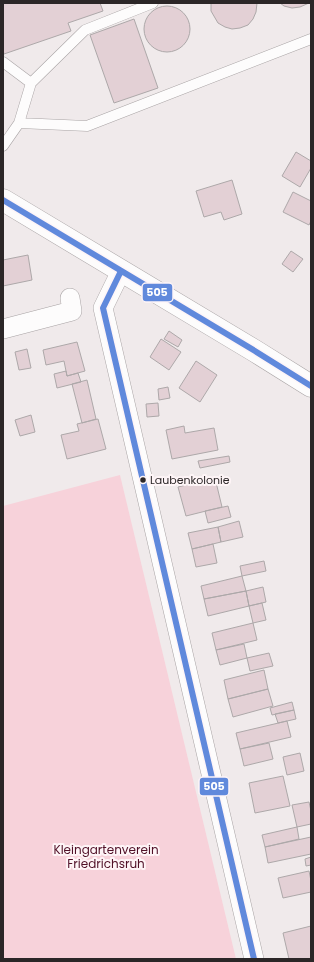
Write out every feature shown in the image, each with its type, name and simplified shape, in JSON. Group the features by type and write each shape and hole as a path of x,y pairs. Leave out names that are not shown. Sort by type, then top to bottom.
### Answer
{"main road":[{"path":"3,200 311,386"}],"street":[{"path":"121,272 103,308 254,959"},
{"path":"3,330 72,311 70,298"}],"lane":[{"path":"3,146 19,123 31,83 85,30 153,3"},
{"path":"19,123 87,126 311,39"},
{"path":"3,62 31,83"}],"green space":[{"name":"Kleingartenverein Friedrichsruh","path":"120,475 236,959 3,959 3,506"}],"building":[{"path":"3,3 100,3 103,11 68,23 71,31 4,54"},
{"path":"211,3 257,3 256,12 248,25 232,29 218,23 211,11"},
{"path":"280,3 309,3 300,7 292,8 284,6"},
{"path":"167,6 180,10 186,16 190,29 186,42 180,48 167,52 154,48 148,42 144,29 148,16 154,10"},
{"path":"134,19 158,88 114,103 90,35"},
{"path":"296,152 311,161 311,168 300,187 282,176"},
{"path":"232,180 242,214 224,220 221,212 204,217 196,191"},
{"path":"293,192 311,201 311,221 309,225 283,212"},
{"path":"291,251 303,259 293,272 282,264"},
{"path":"28,255 32,280 3,286 3,260"},
{"path":"169,331 182,340 178,347 164,339"},
{"path":"161,339 181,352 169,370 150,357"},
{"path":"77,342 85,371 67,376 64,361 46,365 43,350"},
{"path":"27,349 31,368 19,370 15,352"},
{"path":"196,361 217,375 200,402 179,388"},
{"path":"66,371 67,376 78,373 81,382 57,388 54,374"},
{"path":"87,380 96,419 82,423 72,384"},
{"path":"168,387 170,398 159,400 158,389"},
{"path":"158,403 159,416 147,417 146,404"},
{"path":"31,415 35,432 20,436 15,420"},
{"path":"98,419 106,449 67,459 61,435 79,431 77,424"},
{"path":"184,426 185,433 214,428 218,450 172,459 166,430"},
{"path":"229,456 230,462 200,468 198,461"},
{"path":"215,478 222,507 186,516 178,487"},
{"path":"228,506 231,517 208,523 205,511"},
{"path":"239,521 243,537 221,542 218,527"},
{"path":"218,527 221,542 192,549 188,533"},
{"path":"213,544 217,563 196,567 192,549"},
{"path":"264,561 266,571 242,576 240,566"},
{"path":"242,576 246,591 204,599 201,586"},
{"path":"263,587 266,602 249,606 246,591"},
{"path":"246,591 249,606 208,616 204,599"},
{"path":"262,603 266,620 253,623 249,606"},
{"path":"253,623 257,640 216,650 212,633"},
{"path":"244,644 247,658 220,665 216,650"},
{"path":"269,653 273,666 250,671 247,658"},
{"path":"264,670 268,689 228,699 224,680"},
{"path":"268,689 273,706 233,717 228,699"},
{"path":"292,702 294,710 272,715 270,708"},
{"path":"294,710 296,719 278,723 275,714"},
{"path":"287,721 291,737 240,749 236,733"},
{"path":"269,743 273,759 244,766 240,749"},
{"path":"300,753 304,771 287,775 283,757"},
{"path":"283,776 290,806 255,813 249,783"},
{"path":"309,802 311,824 297,827 292,805"},
{"path":"297,827 299,839 265,847 262,835"},
{"path":"311,837 311,854 268,863 265,847"},
{"path":"311,857 311,865 306,866 305,859"},
{"path":"309,871 311,892 283,898 278,878"},
{"path":"311,926 311,959 289,959 283,933"}],"transit line":[{"name":"505","path":"3,200 311,386"},
{"name":"505","path":"121,271 103,308 254,959"}],"place":[{"name":"Laubenkolonie","path":"143,480"}]}
